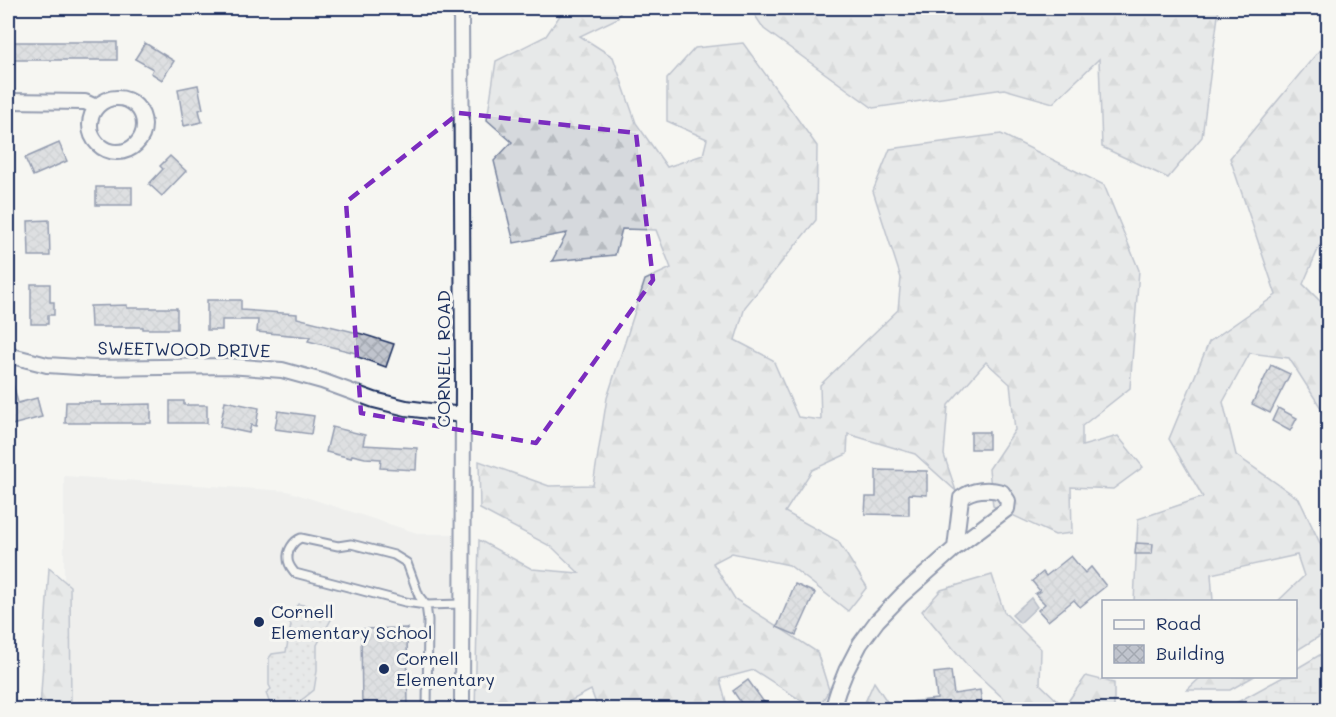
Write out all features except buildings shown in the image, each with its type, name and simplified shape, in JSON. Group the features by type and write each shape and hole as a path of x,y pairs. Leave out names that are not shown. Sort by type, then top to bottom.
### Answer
{"street":[{"name":"CORNELL ROAD","path":"461,8 462,710"},
{"path":"115,98 129,100 134,104 144,123 144,130 137,143 126,151 119,152 112,152 99,146 89,127 96,107 101,102 115,98"},
{"path":"8,101 85,102 96,107"},
{"name":"SWEETWOOD DRIVE","path":"8,355 46,365 94,368 228,366 282,370 322,381 374,400 406,408 462,415"},
{"path":"832,710 846,671 860,644 877,621 902,595 955,548 1007,509 1008,501 1002,492 993,490 970,492 961,498 955,548"}],"lane":[{"path":"427,710 428,620 426,605 419,596 406,563 394,555 351,544 338,546 301,538 296,540 291,548 288,559 290,567 296,573 405,602 426,605 462,604"}],"highlighted area":[{"path":"459,113 636,133 653,280 536,443 361,413 346,202"}],"shaded area":[{"name":"Cornell Elementary School","path":"64,476 287,491 420,534 454,534 455,709 64,709"},
{"path":"1031,598 1037,607 1020,623 1012,615"}],"green space":[{"path":"565,8 622,8 618,18 580,36 613,57 636,123 667,167 703,155 707,139 667,121 667,79 695,48 743,43 817,146 816,220 745,307 735,340 773,360 798,417 821,420 820,385 898,310 901,278 873,191 890,149 1001,134 1104,185 1139,270 1130,388 1082,426 1082,446 1118,436 1143,467 1113,489 1071,487 1072,533 1055,535 993,506 989,469 1015,430 1010,384 986,362 948,405 944,455 956,491 915,454 848,434 847,454 812,470 785,512 838,541 867,587 848,611 789,565 732,553 713,563 735,599 817,652 829,690 818,709 814,709 754,670 720,679 728,709 598,709 591,690 555,709 475,710 479,540 532,569 579,573 552,547 480,509 479,461 549,486 593,485 607,398 645,280 671,268 656,230 622,229 615,255 552,261 567,233 514,243 494,161 512,142 487,120 496,61 546,36"},
{"path":"750,8 1219,8 1202,137 1168,178 1102,147 1099,59 1053,103 1004,89 873,108 764,29"},
{"path":"1328,40 1328,243 1320,245 1303,284 1328,309 1328,419 1289,358 1250,353 1223,402 1236,455 1299,499 1328,560 1328,631 1297,650 1297,600 1279,600 1304,576 1297,555 1211,574 1213,600 1134,600 1138,519 1203,497 1169,439 1209,342 1276,295 1230,158"},
{"path":"49,568 70,586 71,709 40,709"},
{"path":"992,575 1004,612 1041,649 1040,684 1064,707 1086,676 1114,683 1114,709 1015,709 967,665 922,611 941,590"},
{"path":"298,604 320,608 332,618 317,645 314,690 299,702 270,704 266,693 271,689 269,658 272,654 286,652 291,625 287,621"},
{"path":"1328,650 1328,709 1225,709 1281,678 1297,678 1297,668"},
{"path":"1200,678 1251,678 1230,690 1187,690"},
{"path":"874,682 892,709 862,709"},
{"path":"245,706 313,707 313,709 245,710"}],"place":[{"name":"Cornell Elementary School","path":"259,622"},
{"name":"Cornell Elementary","path":"384,669"}]}
